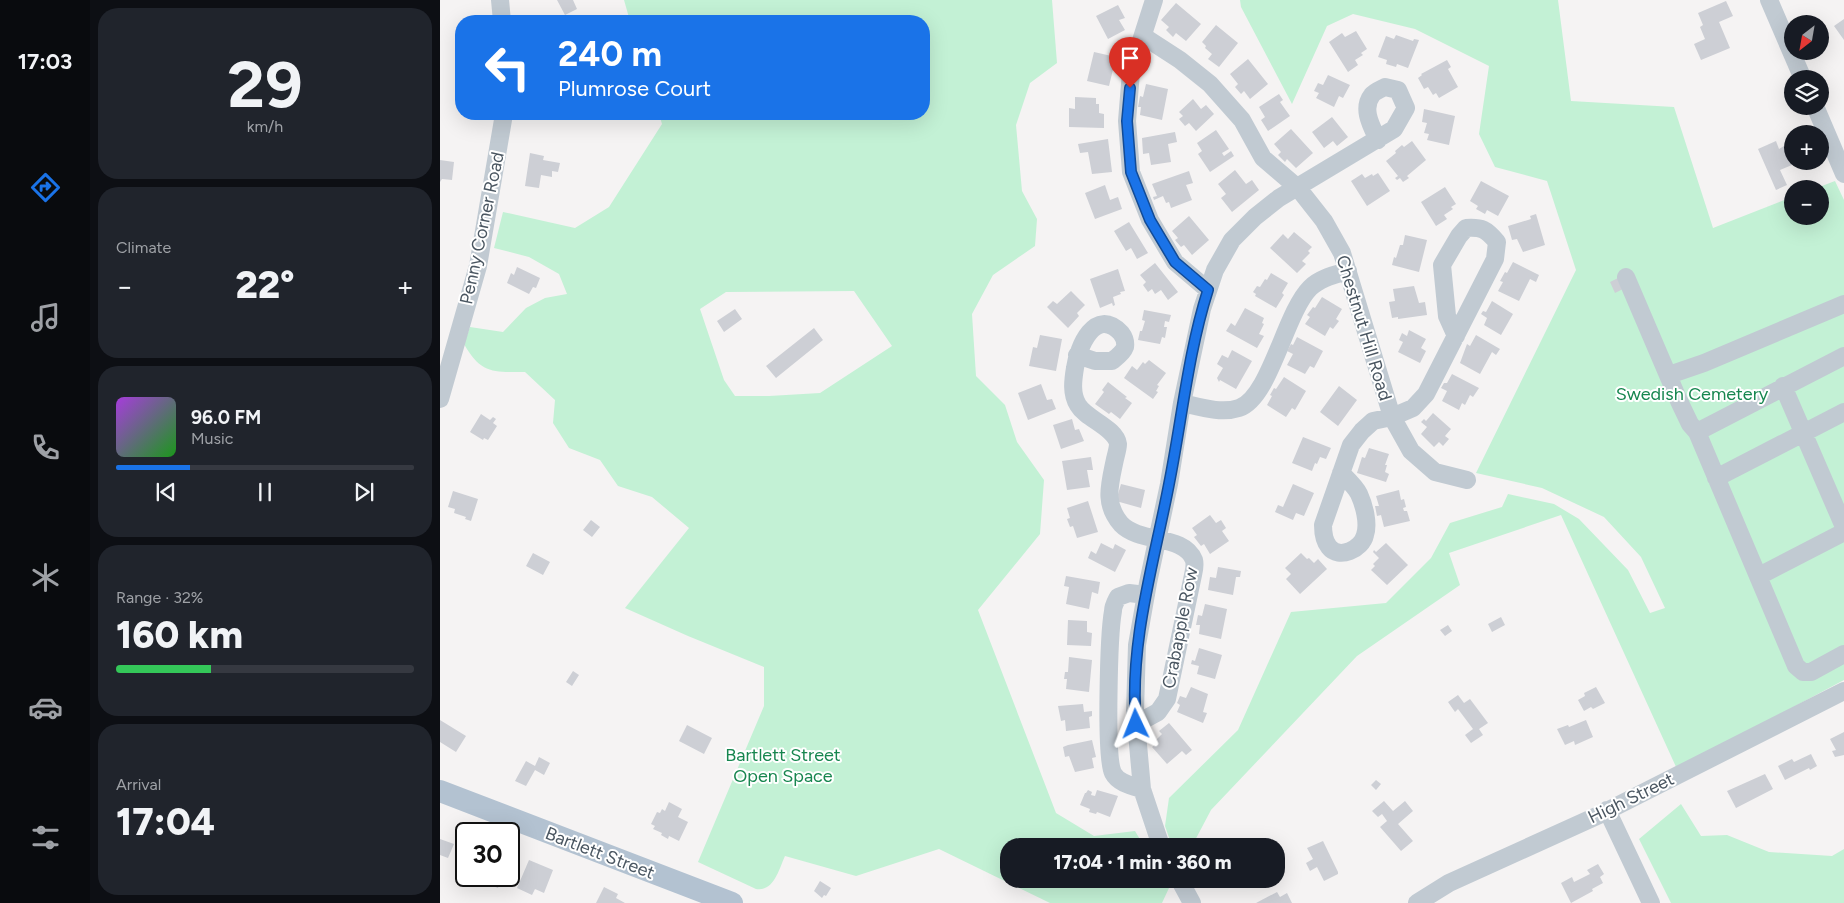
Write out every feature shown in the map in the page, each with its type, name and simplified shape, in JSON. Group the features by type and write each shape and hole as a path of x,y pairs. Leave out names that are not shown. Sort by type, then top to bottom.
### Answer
{"main road":[{"name":"Bartlett Street","path":"440,792 719,901"}],"street":[{"path":"500,0 501,15"},
{"path":"1139,0 1145,30"},
{"path":"1154,0 1131,72 1127,121 1131,172 1150,220 1175,262 1208,290"},
{"path":"1769,0 1799,70"},
{"name":"Chestnut Hill Road","path":"1145,30 1210,84 1242,120 1263,158 1298,188 1324,221 1342,253 1392,417 1411,451 1435,472 1467,480"},
{"path":"1819,115 1844,174"},
{"name":"Penny Corner Road","path":"440,399 478,266 503,120"},
{"path":"1158,838 1142,789 1136,724 1137,645 1169,484 1182,403 1202,309 1215,270 1232,240 1279,198 1378,140"},
{"path":"1341,473 1351,445 1362,431 1373,421 1392,417 1413,408 1426,394 1456,336 1495,259 1497,242 1488,231 1477,228 1466,228 1459,236 1442,265 1447,316 1456,336"},
{"path":"1182,403 1223,411 1240,408 1251,400 1261,386 1300,302 1310,288 1321,279 1348,271"},
{"path":"1626,277 1690,424 1697,432 1796,666 1803,672 1811,672 1844,654"},
{"path":"1669,375 1704,363 1844,304"},
{"name":"Crabapple Row","path":"1077,355 1072,384 1075,401 1082,412 1113,434 1118,444 1108,495 1112,510 1122,525 1138,535 1176,543 1186,549 1194,560 1193,575 1166,699 1158,712 1136,724"},
{"path":"1697,432 1844,356"},
{"path":"1783,386 1844,527"},
{"path":"1716,478 1844,412"},
{"path":"1759,576 1844,532"},
{"path":"1142,789 1127,785 1113,773 1109,747 1110,645 1113,610 1118,597 1129,593 1146,595"},
{"name":"High Street","path":"1417,903 1449,882 1607,810 1844,691"},
{"path":"1607,810 1651,903"},
{"path":"1184,888 1192,903"}],"green space":[{"name":"Bartlett Street Open Space","path":"624,0 1052,0 1057,63 1030,83 1016,125 1022,191 1037,219 1035,246 993,275 972,314 976,376 1005,405 1017,442 1044,480 1040,534 978,610 1056,813 1094,836 1135,831 1139,838 1000,838 1000,879 939,849 856,876 785,856 775,879 762,889 756,889 698,862 764,706 764,667 625,608 689,528 652,497 618,486 600,460 569,448 553,423 555,400 525,372 496,371 482,366 470,354 464,344 470,327 503,332 526,308 545,298 567,294 559,274 529,257 494,248 503,212 575,228 609,207 662,124 661,120 930,120 930,15 628,15","holes":["854,291 892,346 820,393 735,396 724,380 700,309 726,292"]},
{"name":"Swedish Cemetery","path":"1240,0 1558,0 1571,101 1674,107 1713,228 1784,200 1784,225 1829,225 1829,183 1835,181 1844,200 1844,680 1677,769 1561,515 1449,553 1460,585 1357,656 1211,810 1196,838 1169,838 1165,826 1169,798 1238,730 1291,612 1386,603 1431,558 1450,523 1502,507 1508,494 1554,504 1579,519 1628,570 1650,613 1665,608 1641,557 1604,517 1542,488 1476,473 1576,270 1547,181 1495,167 1479,134 1489,66 1415,29 1353,14 1327,26 1292,104 1241,7"},
{"path":"1681,804 1701,836 1727,835 1769,852 1832,856 1844,849 1844,903 1671,903 1639,839"},
{"path":"1019,888 1169,888 1162,903 1050,903"}],"building":[{"path":"557,0 573,0 577,9 565,15"},
{"path":"1726,1 1733,16 1719,22 1730,48 1701,60 1694,44 1705,39 1700,27 1703,25 1698,13"},
{"path":"1176,3 1201,24 1186,41 1176,33 1173,37 1166,30 1169,27 1161,20"},
{"path":"1118,5 1125,18 1119,20 1125,30 1108,39 1096,16"},
{"path":"1844,19 1844,40 1834,26"},
{"path":"1216,25 1238,43 1219,67 1208,59 1212,54 1205,48 1206,46 1202,42"},
{"path":"1356,31 1367,49 1361,53 1363,55 1355,60 1358,65 1348,72 1329,42 1342,33 1345,37"},
{"path":"1396,35 1413,41 1414,39 1419,40 1408,68 1397,64 1396,67 1386,64 1387,60 1378,57 1386,36 1394,39"},
{"path":"1094,52 1116,57 1109,86 1087,81"},
{"path":"1248,59 1268,84 1250,99 1244,91 1241,94 1235,87 1238,84 1230,74"},
{"path":"1447,60 1451,67 1448,69 1458,87 1439,98 1436,93 1433,95 1428,87 1424,89 1418,78 1421,74"},
{"path":"1328,75 1350,85 1343,98 1339,96 1334,107 1316,98 1319,93 1314,91 1318,83 1323,85"},
{"path":"1146,84 1168,89 1162,120 1140,115 1141,107 1138,107 1140,96 1143,97"},
{"path":"1279,94 1283,100 1280,102 1290,116 1268,131 1261,120 1265,117 1259,107"},
{"path":"1075,97 1096,98 1096,104 1099,104 1099,113 1104,114 1104,128 1069,127 1069,108 1075,109"},
{"path":"1193,99 1201,109 1206,105 1214,114 1196,131 1189,123 1185,126 1179,119 1183,116 1179,112"},
{"path":"1424,109 1455,116 1449,145 1427,140 1429,134 1424,133 1427,123 1422,122"},
{"path":"1332,117 1348,137 1337,146 1333,141 1324,148 1312,132"},
{"path":"1291,129 1313,153 1296,168 1287,159 1285,162 1278,155 1281,152 1274,144"},
{"path":"1216,130 1229,149 1222,153 1224,156 1231,151 1234,156 1210,172 1198,154 1202,151 1197,143"},
{"path":"1175,132 1177,142 1168,144 1171,162 1151,165 1149,153 1143,154 1142,138"},
{"path":"1108,139 1112,172 1092,174 1088,152 1080,153 1078,144"},
{"path":"1412,141 1426,160 1407,176 1409,178 1403,182 1400,178 1397,180 1395,178 1398,176 1386,161 1402,145 1404,147"},
{"path":"1776,141 1779,149 1784,146 1784,168 1780,170 1785,180 1784,186 1776,190 1758,149"},
{"path":"530,153 544,156 543,160 560,163 558,172 552,171 552,177 541,175 539,188 525,186"},
{"path":"440,160 454,162 452,180 442,179 440,182"},
{"path":"1235,170 1246,184 1252,180 1259,190 1232,212 1221,198 1226,194 1218,184"},
{"path":"1189,171 1193,183 1186,185 1192,200 1171,208 1169,202 1166,203 1163,196 1154,200 1153,197 1157,196 1152,184"},
{"path":"1378,173 1390,191 1367,206 1351,181 1362,174 1365,178"},
{"path":"1481,181 1509,196 1498,216 1487,210 1485,214 1476,209 1478,206 1470,201"},
{"path":"1105,185 1110,200 1118,197 1122,209 1095,219 1085,193"},
{"path":"1445,187 1456,204 1451,207 1453,209 1444,215 1447,219 1436,226 1421,202"},
{"path":"1536,214 1545,245 1523,252 1517,239 1512,240 1508,226 1531,219 1530,216"},
{"path":"1189,216 1209,240 1192,255 1184,245 1181,247 1175,240 1178,238 1172,231"},
{"path":"1129,222 1148,253 1137,259 1131,248 1126,251 1114,231"},
{"path":"1294,232 1312,247 1308,251 1310,253 1302,261 1306,264 1297,273 1270,248 1283,234 1288,239"},
{"path":"1405,235 1427,240 1419,272 1392,265 1400,245 1403,245"},
{"path":"1513,262 1539,275 1536,282 1530,279 1519,301 1498,291 1503,282 1500,281"},
{"path":"1155,263 1178,292 1168,300 1161,290 1155,294 1152,289 1148,292 1143,285 1146,282 1140,275"},
{"path":"517,267 540,278 536,288 533,287 529,294 507,283 511,273 514,275"},
{"path":"1118,269 1125,291 1113,297 1115,305 1113,306 1112,303 1100,308 1090,279"},
{"path":"1271,273 1288,283 1282,293 1284,295 1276,308 1255,296 1256,294 1253,292 1257,286 1260,287 1265,279 1267,280"},
{"path":"1622,276 1627,287 1615,293 1610,282"},
{"path":"1414,286 1419,303 1425,302 1427,315 1398,319 1398,317 1392,318 1389,302 1395,301 1393,289"},
{"path":"1071,291 1085,305 1077,313 1079,316 1068,328 1047,307 1053,301 1057,304"},
{"path":"1322,297 1342,309 1336,319 1339,321 1333,329 1330,327 1325,336 1305,324 1310,317 1307,315 1313,307 1315,308"},
{"path":"1492,301 1513,314 1501,335 1484,325 1487,318 1481,314 1483,311 1486,312"},
{"path":"1245,308 1264,318 1262,323 1264,324 1259,334 1264,336 1257,348 1226,331 1231,323 1235,326"},
{"path":"735,309 742,319 724,332 717,321"},
{"path":"1144,310 1171,315 1169,322 1165,321 1164,327 1167,327 1165,338 1162,337 1160,344 1138,340 1145,321 1142,320"},
{"path":"814,328 823,340 776,378 766,366"},
{"path":"1409,330 1426,339 1421,348 1426,351 1420,363 1398,352 1403,342 1399,340 1402,333 1407,336"},
{"path":"1040,335 1062,339 1056,371 1029,366 1033,347 1037,348"},
{"path":"1476,335 1500,349 1496,355 1492,352 1480,374 1460,363 1467,344 1470,346"},
{"path":"1297,337 1323,351 1314,368 1310,366 1305,374 1287,365 1293,354 1287,351"},
{"path":"1232,350 1252,361 1236,389 1220,380 1219,382 1217,378 1223,368 1217,364 1222,355 1228,358"},
{"path":"1149,360 1166,373 1157,385 1159,386 1156,391 1158,392 1153,399 1124,378 1132,366 1137,370 1143,362 1145,364"},
{"path":"1452,374 1479,388 1473,397 1470,395 1465,405 1462,403 1459,410 1442,401 1447,391 1441,388 1444,383 1447,383"},
{"path":"1284,377 1306,391 1295,410 1292,408 1286,417 1267,405 1274,388 1276,389"},
{"path":"1108,382 1132,403 1120,419 1095,404 1104,392 1102,390"},
{"path":"1041,384 1047,400 1052,399 1056,409 1028,420 1018,393"},
{"path":"1339,386 1357,400 1338,426 1320,412"},
{"path":"1433,413 1451,429 1445,436 1449,439 1443,446 1439,442 1434,447 1421,434 1427,427 1421,422 1424,419 1426,421"},
{"path":"481,414 490,420 493,417 496,419 493,423 497,426 488,440 484,438 483,440 470,432"},
{"path":"1072,419 1075,430 1079,429 1084,441 1061,449 1053,425"},
{"path":"1303,437 1331,448 1326,459 1320,457 1312,471 1292,463"},
{"path":"1369,448 1389,454 1385,465 1387,465 1385,472 1389,474 1386,482 1357,473 1362,457 1365,458"},
{"path":"1091,457 1093,470 1087,470 1090,487 1067,490 1062,461"},
{"path":"1121,484 1145,490 1141,508 1116,501"},
{"path":"1293,484 1314,493 1304,516 1296,513 1293,520 1275,512 1278,505 1283,507"},
{"path":"1399,490 1401,500 1404,499 1406,507 1403,508 1404,511 1407,511 1410,521 1384,527 1381,515 1377,516 1375,506 1379,506 1376,496"},
{"path":"453,491 478,499 471,521 454,513 455,509 448,507"},
{"path":"1088,501 1098,532 1077,538 1073,526 1070,527 1067,519 1070,518 1067,508"},
{"path":"1210,515 1216,523 1221,520 1226,528 1222,531 1229,541 1210,554 1204,544 1201,546 1194,537 1197,535 1192,528"},
{"path":"591,520 600,527 592,537 583,530"},
{"path":"1101,543 1113,549 1115,544 1126,550 1115,572 1088,558 1091,551 1096,554"},
{"path":"1386,543 1408,565 1387,585 1371,570 1375,566 1373,564 1379,558 1373,552 1374,550 1376,552"},
{"path":"533,553 550,562 543,575 526,566"},
{"path":"1301,553 1314,563 1318,559 1327,569 1300,594 1286,579 1291,574 1285,568"},
{"path":"1218,567 1241,571 1240,577 1236,577 1233,595 1208,590 1210,577 1216,578"},
{"path":"1066,576 1100,582 1098,594 1092,592 1089,609 1066,604 1069,587 1064,586"},
{"path":"1205,604 1227,609 1221,639 1199,634 1200,625 1196,625 1198,615 1202,616"},
{"path":"1501,617 1505,625 1492,632 1488,624"},
{"path":"1068,620 1087,621 1087,632 1092,633 1091,646 1067,645"},
{"path":"1448,625 1452,631 1445,636 1440,630"},
{"path":"1199,648 1222,655 1215,679 1197,674 1199,666 1191,664 1192,660 1195,661"},
{"path":"1069,657 1092,660 1089,692 1066,689 1067,679 1064,679 1065,672 1068,672"},
{"path":"573,671 579,675 572,686 566,682"},
{"path":"1191,687 1208,694 1203,712 1207,713 1203,723 1177,712 1180,705 1177,703 1180,696 1186,698"},
{"path":"1596,687 1605,703 1584,711 1578,700 1585,696 1584,693"},
{"path":"1458,695 1464,703 1470,699 1488,723 1479,729 1483,735 1471,743 1465,735 1473,729 1458,709 1455,712 1448,702"},
{"path":"1083,704 1084,712 1092,711 1092,716 1089,717 1090,728 1066,731 1065,720 1061,721 1058,706"},
{"path":"440,720 466,736 456,752 440,742"},
{"path":"1586,720 1593,737 1575,745 1574,741 1565,745 1557,729 1568,725 1569,727"},
{"path":"1169,723 1192,750 1186,755 1182,751 1167,764 1152,747 1162,734 1159,731"},
{"path":"687,725 712,738 704,754 679,741"},
{"path":"1844,732 1844,755 1835,757 1832,751 1836,750 1830,739"},
{"path":"1092,740 1096,757 1092,758 1094,768 1075,772 1069,756 1065,757 1063,747"},
{"path":"1811,754 1817,766 1785,780 1778,766 1792,759 1794,762"},
{"path":"539,757 550,763 544,775 535,770 526,786 515,781 526,761 535,766"},
{"path":"1765,774 1773,789 1736,808 1727,791"},
{"path":"1376,780 1381,784 1376,790 1371,785"},
{"path":"1088,790 1092,792 1091,795 1095,796 1097,790 1118,796 1110,817 1097,812 1096,814 1089,812 1090,809 1080,805"},
{"path":"1384,801 1393,811 1405,801 1413,811 1398,824 1413,841 1401,851 1380,827 1387,821 1382,814 1378,817 1372,811"},
{"path":"669,802 682,809 678,817 688,822 679,841 669,836 668,839 661,835 662,833 653,829 655,826 651,824 657,812 660,813 662,809 665,811"},
{"path":"440,839 454,844 448,858 440,855"},
{"path":"1323,841 1338,872 1338,874 1324,881 1317,867 1310,871 1306,863 1313,859 1307,848"},
{"path":"529,860 553,870 544,893 535,889 532,895 517,888 520,887 520,881"},
{"path":"1598,864 1604,874 1600,877 1603,883 1571,903 1561,883 1572,877 1574,882 1590,874 1587,870"},
{"path":"820,881 831,888 826,896 824,895 822,898 814,891"},
{"path":"604,887 618,894 616,898 625,903 596,903"},
{"path":"1277,892 1280,897 1287,893 1292,903 1256,903"}],"route":[{"path":"1130,88 1127,121 1131,172 1150,220 1175,262 1208,290 1202,309 1182,403 1169,484 1137,645 1136,724"}]}
